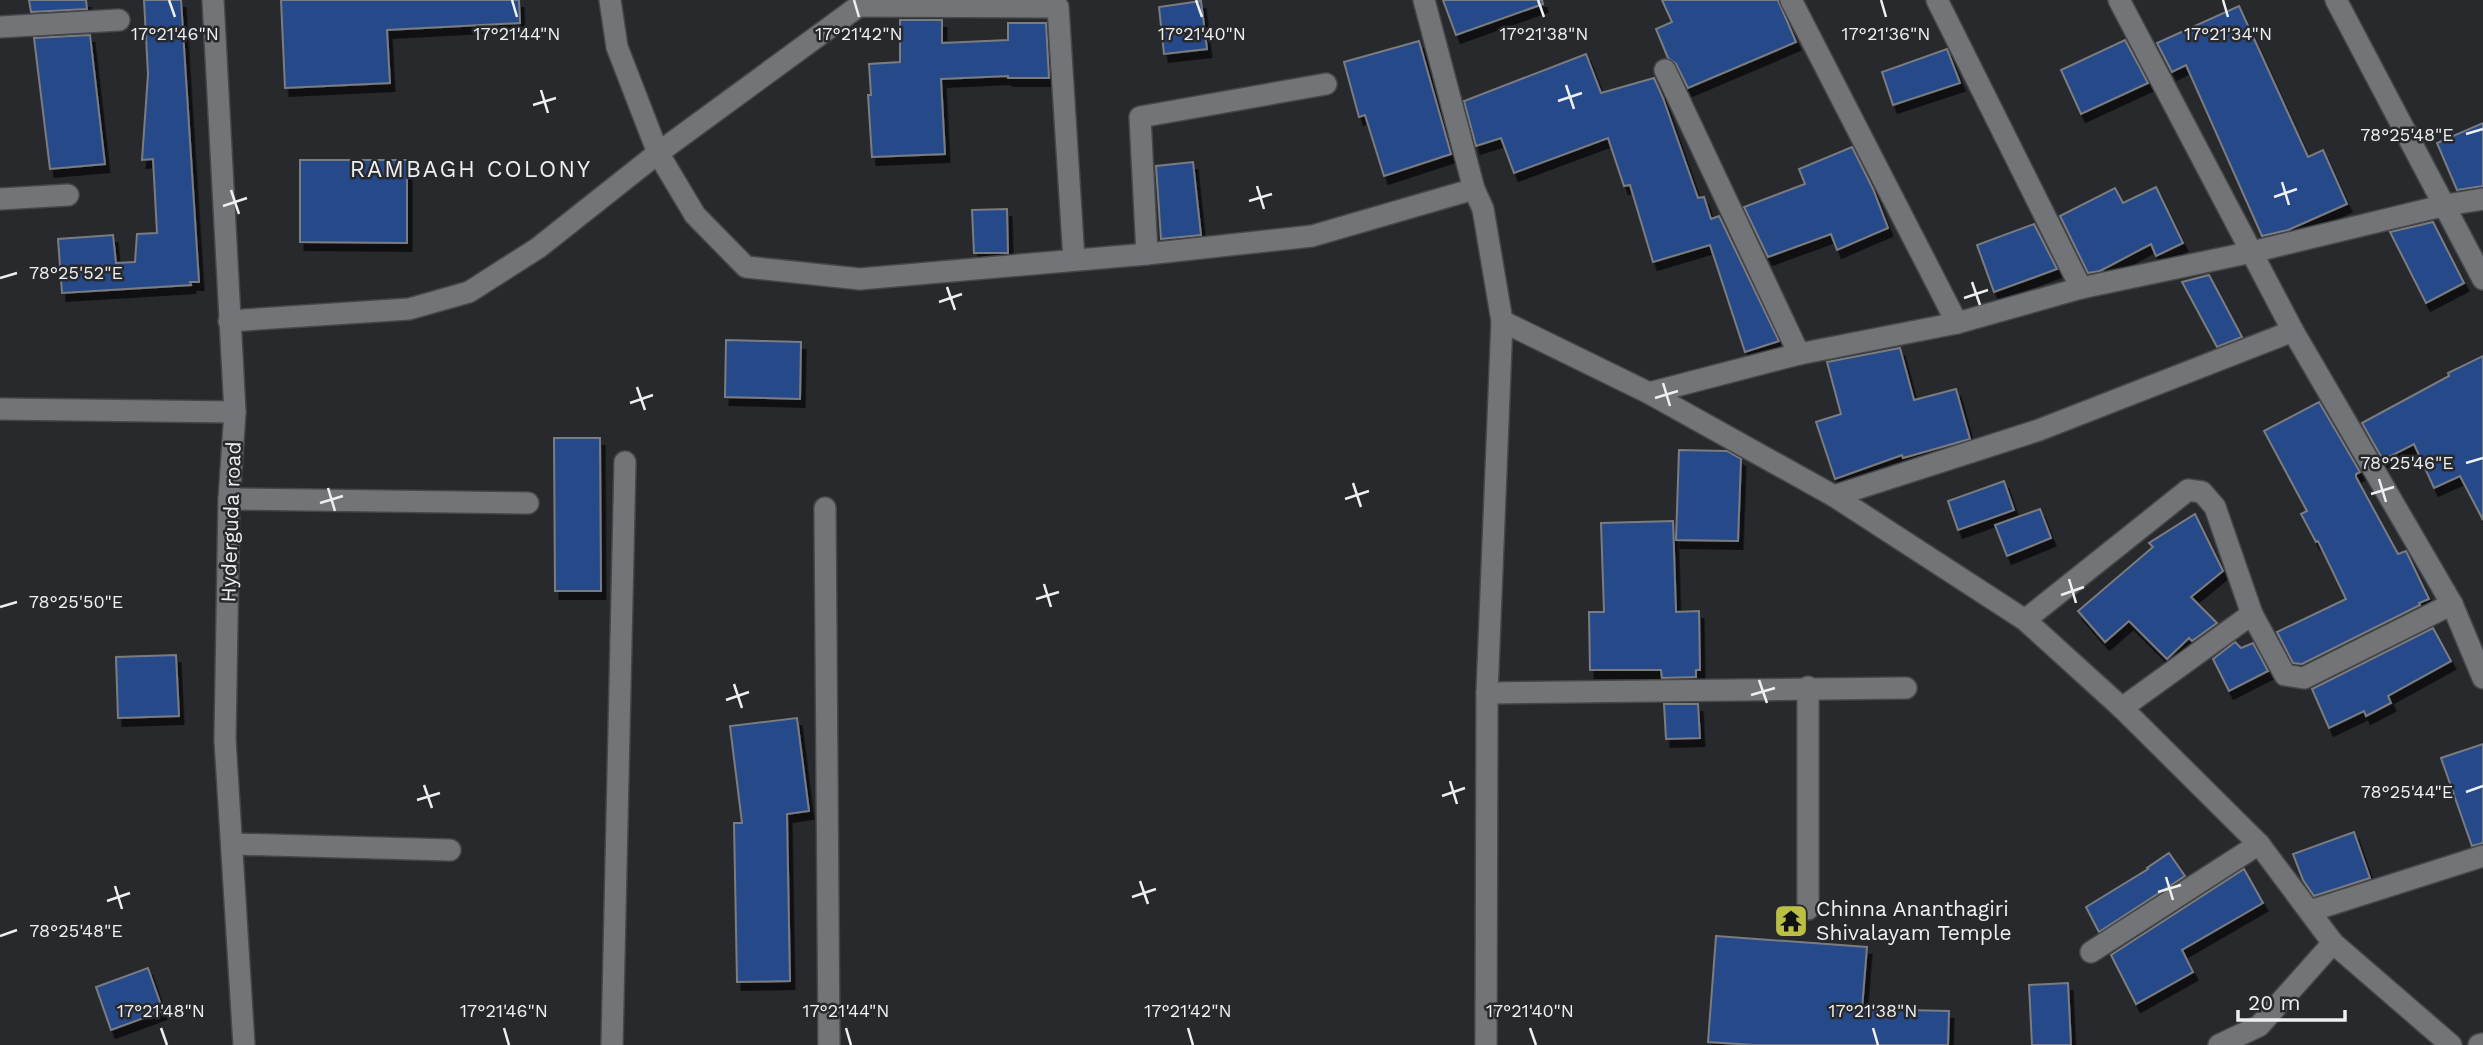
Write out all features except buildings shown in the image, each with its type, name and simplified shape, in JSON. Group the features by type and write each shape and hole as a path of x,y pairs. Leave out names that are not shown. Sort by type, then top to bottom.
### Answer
{"street":[{"name":"Hyderguda road","path":"213,0 235,412 229,499 225,740 244,1045"},
{"path":"610,0 617,47 658,153 695,215 746,267 860,279 1147,254 1312,236 1474,189"},
{"path":"1424,0 1474,189 1483,209 1502,321 1487,693 1486,1045"},
{"path":"1791,0 1957,323"},
{"path":"1937,0 2081,288"},
{"path":"2119,0 2293,331 2452,604 2483,678"},
{"path":"2336,0 2483,279"},
{"path":"229,321 409,309 469,292 538,247 658,153 863,3 1058,8 1074,260"},
{"path":"0,27 119,20"},
{"path":"1665,70 1799,354"},
{"path":"1147,254 1140,117 1326,84"},
{"path":"0,199 68,195"},
{"path":"1649,393 1799,354 1957,323 2081,288 2252,252 2446,205 2483,200"},
{"path":"1502,321 1649,393 1834,496 2025,620 2122,708 2259,844 2333,943 2451,1045"},
{"path":"1834,496 2039,430 2293,331"},
{"path":"0,409 235,412"},
{"path":"612,1045 625,462"},
{"path":"2025,620 2188,490 2202,492 2216,507 2252,614 2285,675 2304,678 2452,604"},
{"path":"229,499 528,503"},
{"path":"825,508 830,1045"},
{"path":"2122,708 2252,614"},
{"path":"1487,693 1808,687 1906,688"},
{"path":"1808,687 1808,909"},
{"path":"232,844 450,850"},
{"path":"2091,952 2259,844"},
{"path":"2310,911 2483,856"},
{"path":"2219,1045 2259,1027 2333,943"}],"place":[{"name":"Chinna Ananthagiri Shivalayam Temple","path":"1791,921"}],"district":[{"name":"RAMBAGH COLONY","path":"471,169"}]}
